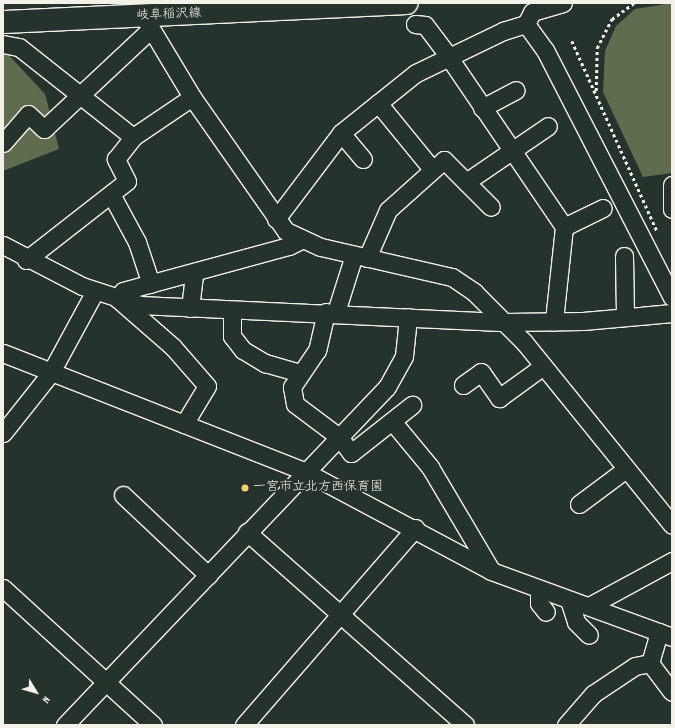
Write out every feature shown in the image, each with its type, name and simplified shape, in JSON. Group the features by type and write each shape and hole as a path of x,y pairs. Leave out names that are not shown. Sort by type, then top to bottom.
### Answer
{"main road":[{"name":"岐阜稲沢線","path":"3,22 158,17 407,3"}],"street":[{"path":"276,219 341,133 416,73 448,56 526,24 532,12 563,3"},
{"path":"3,143 28,114 44,129 158,17 192,96 276,219 301,240 361,256 452,277 474,292 506,322 672,525"},
{"path":"415,24 425,25 448,56 510,150 564,227 554,321"},
{"path":"526,24 545,50 672,297"},
{"path":"3,44 19,47 79,96 133,137"},
{"path":"482,108 516,90"},
{"path":"26,260 127,181 116,159 133,137 192,96"},
{"path":"378,103 432,169"},
{"path":"466,182 510,150 548,126"},
{"path":"341,133 363,159"},
{"path":"412,405 351,453 338,436 295,404 292,386 317,350 331,312 388,210 432,169 444,160 491,207"},
{"path":"672,185 672,209"},
{"path":"111,194 136,242 151,284"},
{"path":"564,227 603,208"},
{"path":"118,299 123,291 194,273 301,240"},
{"path":"3,245 26,260 95,291 140,306 331,312 506,322 554,321 672,313"},
{"path":"624,256 625,315"},
{"path":"190,308 194,273"},
{"path":"3,433 50,374 95,291"},
{"path":"118,299 173,347 208,386 184,424"},
{"path":"232,310 232,336 243,350 265,363 300,373"},
{"path":"65,725 108,682 304,471 387,387 404,356 408,317"},
{"path":"3,354 50,374 304,471 415,528 491,571 539,590 569,600 591,605 665,634 650,662 635,666 593,694 566,725"},
{"path":"463,385 481,372 499,398 543,366"},
{"path":"392,421 430,467 491,571"},
{"path":"579,504 626,470"},
{"path":"122,495 208,575"},
{"path":"244,725 415,528"},
{"path":"247,532 342,613 465,725"},
{"path":"591,605 672,561"},
{"path":"3,588 108,682 153,725"},
{"path":"539,590 539,603 546,612"},
{"path":"569,600 576,622 589,635"},
{"path":"650,662 672,692"}],"path":[{"path":"596,91 597,48 612,19 634,3"},
{"path":"572,41 596,91 660,238"}],"green space":[{"path":"672,3 672,173 643,177 603,92 605,51 616,26 635,9"},
{"path":"3,49 45,94 59,149 3,171"}],"place":[{"name":"一宮市立北方西保育園","path":"245,488"}]}
